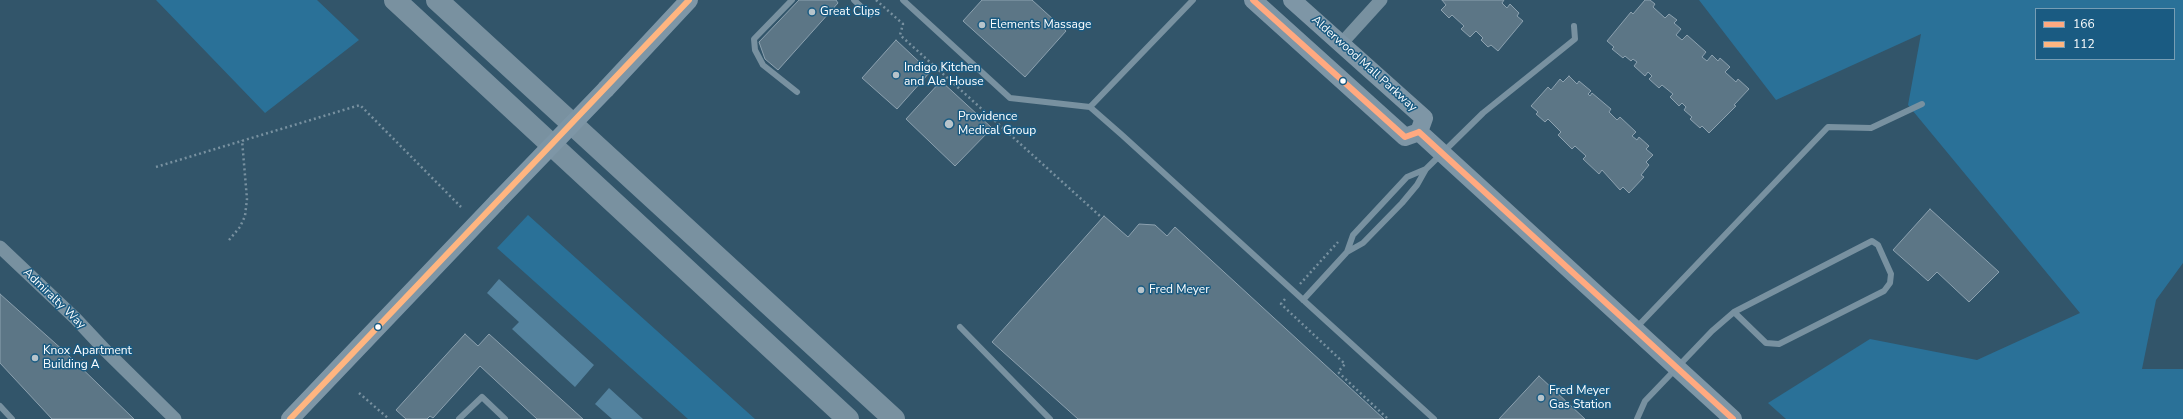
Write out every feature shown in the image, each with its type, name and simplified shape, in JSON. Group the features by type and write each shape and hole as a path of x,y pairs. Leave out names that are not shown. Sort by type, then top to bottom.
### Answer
{"highway":[{"path":"395,0 848,419"},
{"path":"437,0 894,419"}],"main road":[{"path":"290,419 606,89 689,0"},
{"path":"1254,0 1405,137 1419,132 1733,419"},
{"name":"Alderwood Mall Parkway","path":"1292,0 1424,118 1419,132"}],"street":[{"path":"1341,44 1381,0"},
{"name":"Admiralty Way","path":"0,247 76,319 175,419"}],"lane":[{"path":"792,0 754,39 755,50 763,65 797,92"},
{"path":"854,0 870,15"},
{"path":"903,0 1010,98 1090,107 1434,419"},
{"path":"1090,107 1193,0"},
{"path":"1302,300 1346,252 1363,243 1418,185 1426,169 1483,113 1575,39 1574,26"},
{"path":"1635,329 1828,127 1870,128 1922,104"},
{"path":"1346,252 1353,235 1407,177 1426,169"},
{"path":"1637,419 1645,401 1712,331 1734,312 1872,241 1878,246 1891,274 1890,283 1884,291 1779,344 1766,343 1734,312"},
{"path":"960,327 1050,419"},
{"path":"459,419 482,397 505,419"},
{"path":"0,406 12,419"}],"path":[{"path":"876,0 903,24 900,35 1100,216"},
{"path":"156,167 360,105 461,207"},
{"path":"229,240 240,227 245,216 247,199 242,140"},
{"path":"1339,241 1281,304 1345,364 1338,372 1388,419"},
{"path":"359,393 389,419"}],"shaded area":[{"path":"156,0 317,0 359,40 265,113"},
{"path":"1699,0 2183,0 2183,263 2156,300 2142,369 2183,369 2183,419 1786,419 1768,403 1870,339 1977,360 2080,313 1908,105 1921,34 1776,100"},
{"path":"528,215 755,419 688,419 497,248"},
{"path":"499,279 594,365 575,387 512,329 519,322 487,293"},
{"path":"609,388 643,419 612,419 595,404"}],"building":[{"path":"799,0 836,0 838,3 778,70 765,59 759,42"},
{"path":"982,0 1032,0 1066,31 1025,77 963,21"},
{"path":"1442,0 1504,0 1502,3 1507,8 1510,4 1519,13 1517,16 1523,21 1498,51 1491,45 1488,47 1481,40 1483,38 1476,31 1470,37 1461,29 1464,26 1452,15 1449,18 1441,10 1446,5"},
{"path":"1645,0 1650,0 1655,4 1653,7 1665,18 1669,14 1677,20 1674,23 1681,29 1676,35 1682,40 1687,35 1706,52 1702,57 1707,61 1712,55 1718,61 1720,58 1730,67 1725,72 1736,82 1738,79 1749,89 1734,105 1736,106 1709,133 1702,126 1700,128 1690,119 1692,117 1684,110 1686,107 1682,103 1679,106 1670,97 1673,94 1662,85 1659,88 1649,79 1652,76 1648,72 1645,76 1634,66 1637,62 1633,59 1631,61 1625,56 1623,58 1612,49 1614,47 1607,41 1631,12 1633,14"},
{"name":"Indigo Kitchen and Ale House","path":"896,40 930,72 897,109 862,78"},
{"path":"1569,76 1577,84 1579,81 1591,91 1588,94 1590,96 1592,93 1611,109 1609,112 1617,120 1620,117 1636,132 1632,136 1637,140 1639,137 1649,146 1646,149 1653,155 1646,162 1649,165 1641,175 1644,177 1629,193 1623,187 1620,190 1602,170 1599,174 1583,159 1586,156 1575,146 1572,149 1558,135 1561,132 1548,119 1545,122 1536,114 1538,112 1531,106 1548,87 1551,90 1560,79 1563,82"},
{"name":"Providence Medical Group","path":"941,81 992,128 955,166 906,119"},
{"path":"1930,209 1999,272 1969,302 1937,272 1928,281 1893,250"},
{"name":"Fred Meyer","path":"1104,216 1128,237 1139,224 1155,225 1167,236 1175,227 1384,419 1078,419 992,342"},
{"name":"Knox Apartment Building A","path":"0,294 65,352 134,419 52,419 0,363"},
{"path":"465,334 478,346 489,334 583,419 537,419 480,366 433,418 430,416 427,419 406,419 396,410"},
{"name":"Fred Meyer Gas Station","path":"1539,376 1585,419 1499,419"}],"transit line":[{"name":"112","path":"290,419 689,0"},
{"name":"166","path":"1253,0 1405,137 1419,132"},
{"name":"166","path":"1419,132 1733,419"}],"place":[{"name":"Great Clips","path":"812,12"},
{"name":"Elements Massage","path":"982,25"},
{"name":"Indigo Kitchen and Ale House","path":"896,75"},
{"name":"Providence Medical Group","path":"949,124"},
{"name":"Fred Meyer","path":"1141,290"},
{"name":"Knox Apartment Building A","path":"35,358"},
{"name":"Fred Meyer Gas Station","path":"1541,398"}]}
